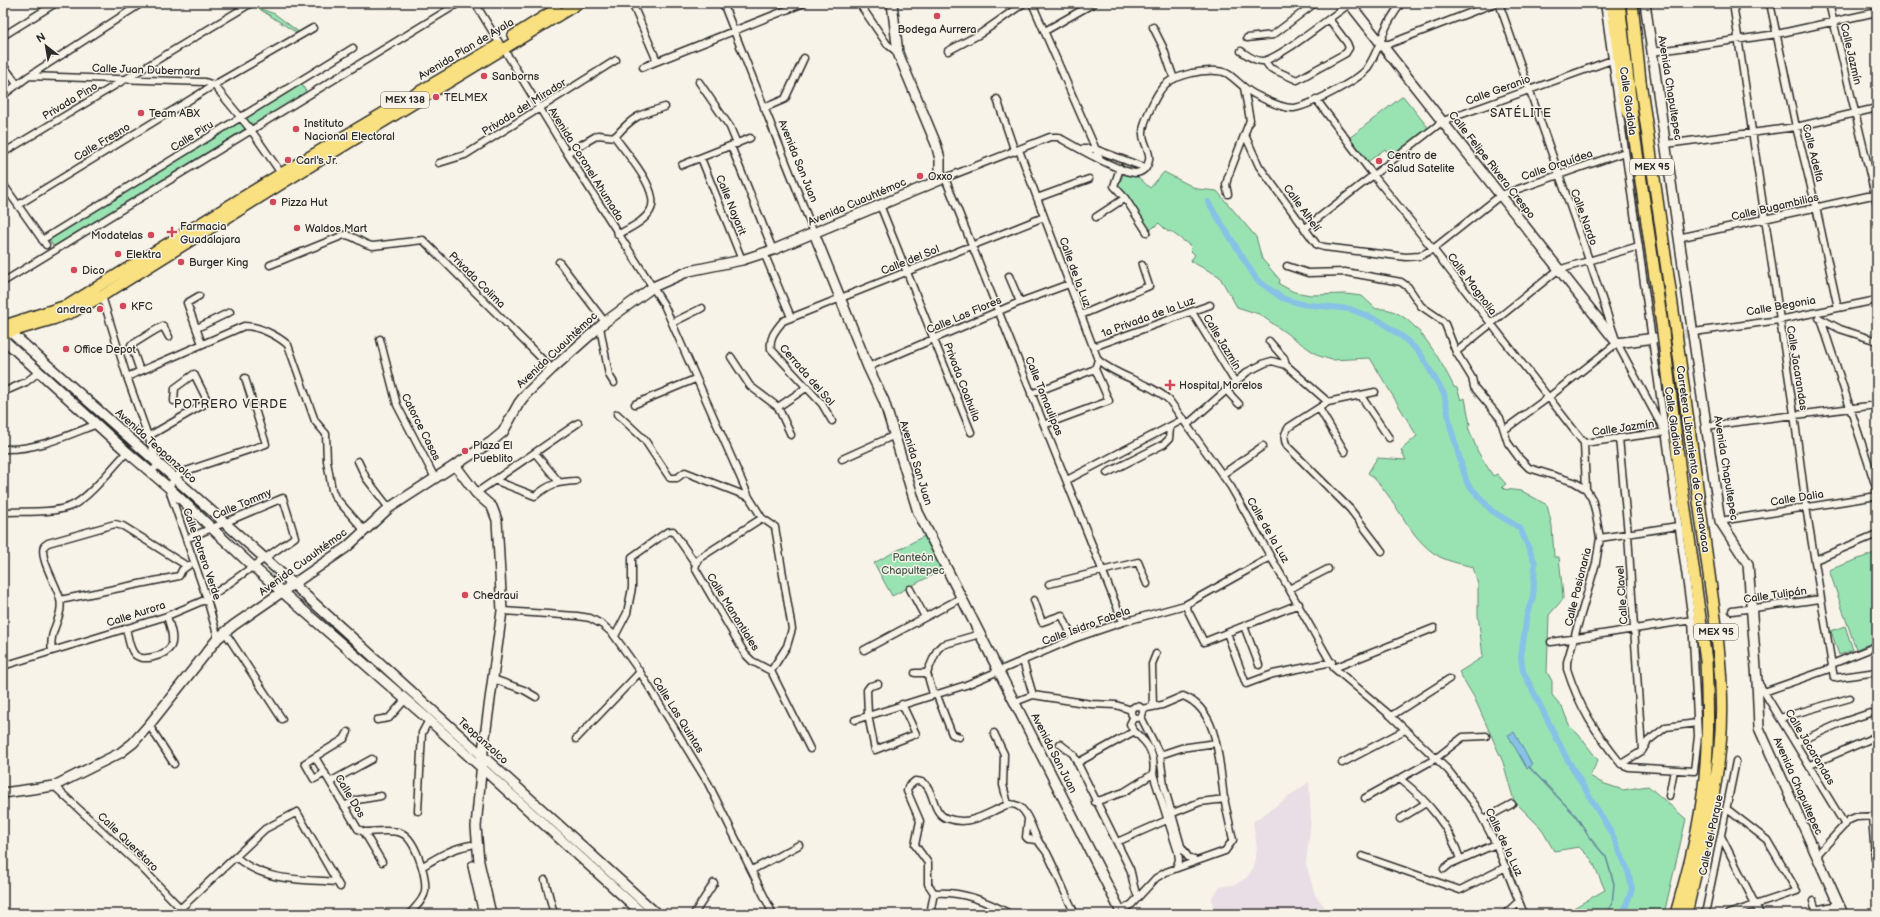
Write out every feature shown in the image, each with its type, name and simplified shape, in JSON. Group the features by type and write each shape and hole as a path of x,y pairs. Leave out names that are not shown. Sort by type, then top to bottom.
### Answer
{"highway":[{"name":"Carretera Libramiento de Cuernavaca","path":"1619,3 1656,336 1665,349 1682,488 1706,661 1706,761 1703,796 1688,869 1676,914"},
{"name":"Carretera Libramiento de Cuernavaca","path":"1632,3 1640,81 1676,332 1720,660 1722,702 1720,748 1712,801 1686,914"}],"main road":[{"name":"Avenida Plan de Ayala","path":"502,47 566,3"},
{"name":"Avenida Plan de Ayala","path":"5,329 68,305 502,47 579,3"},
{"path":"892,3 894,33 898,53 936,144 940,158 942,179"},
{"name":"MEX 95","path":"1612,3 1623,97 1634,133"},
{"name":"Avenida Chapultepec","path":"1645,3 1720,521 1748,564 1759,728 1843,914"},
{"name":"Calle Felipe Rivera Crespo","path":"1349,4 1443,121 1616,343"},
{"name":"Avenida Plan de Ayala","path":"5,329 67,314 102,296 284,177"},
{"name":"Avenida Cuauhtémoc","path":"3,793 54,786 120,753 133,743 218,638 347,547 389,508 491,442 503,432 519,404 552,369 602,325 653,287 689,270 742,260 769,251 942,179"},
{"name":"Avenida San Juan","path":"814,233 868,367 884,401 896,435 918,512 1122,912"},
{"name":"Avenida Teopanzolco","path":"5,329 78,392 294,585"},
{"path":"1616,343 1656,336"},
{"name":"Avenida Teopanzolco","path":"3,339 127,452 152,472 282,593"},
{"path":"71,400 78,392"},
{"path":"455,465 476,492 492,507 497,520 502,611 493,679 480,753 476,840 478,862 487,911"},
{"name":"Teopanzolco","path":"294,585 388,672 480,753 643,914"},
{"name":"Teopanzolco","path":"282,593 382,681 429,720 509,794 657,914"},
{"path":"382,681 388,672"},
{"path":"468,757 480,753"},
{"path":"479,767 470,826 471,845 487,911"},
{"path":"509,794 515,786"}],"street":[{"path":"3,36 56,3"},
{"path":"3,95 29,76 142,3"},
{"path":"3,282 459,3"},
{"name":"Avenida Coronel Ahumada","path":"475,3 567,154 645,278 653,287"},
{"path":"632,3 657,61"},
{"name":"Avenida San Juan","path":"723,3 814,233"},
{"path":"643,67 804,3"},
{"path":"859,3 887,44 898,53"},
{"path":"948,52 980,34 1024,3"},
{"path":"1032,3 1100,159"},
{"path":"1045,31 1094,3"},
{"path":"1247,38 1273,34 1316,3"},
{"path":"942,179 1050,137 1058,137 1100,159 1135,173 1146,168 1150,160 1143,141 1142,132 1160,90 1174,79 1192,73 1221,71 1227,73 1244,88 1286,107 1293,108 1316,100 1345,85 1361,74 1368,66 1381,44 1383,34 1401,3"},
{"path":"1381,44 1389,44 1495,3"},
{"name":"Calle Nardo","path":"1499,3 1589,260 1616,343 1665,432"},
{"name":"Calle Gladiola","path":"1604,3 1639,246 1656,336 1665,432 1692,620 1697,723 1694,771 1629,767 1621,764"},
{"name":"Calle Jacarandas","path":"1733,3 1794,414 1806,507 1834,679 1877,672"},
{"name":"Calle Adelfa","path":"1770,3 1796,127 1816,207 1838,308"},
{"name":"Calle Jazmín","path":"1829,3 1855,114 1876,194 1877,204"},
{"name":"Privada Pino","path":"3,153 250,4"},
{"path":"1241,50 1257,61 1265,61 1290,47 1349,4"},
{"path":"1652,52 1738,41 1877,12"},
{"path":"1265,61 1270,68 1297,80 1346,53 1348,48 1347,43 1329,19"},
{"path":"1153,27 1174,79"},
{"name":"Calle Fresno","path":"18,205 299,35 313,28"},
{"name":"Calle Piru","path":"18,205 44,242 353,48"},
{"path":"764,108 785,98 804,58"},
{"name":"Privada del Mirador","path":"439,163 465,155 616,60"},
{"name":"Calle Geranio","path":"1304,229 1443,121 1612,60"},
{"path":"3,65 17,84"},
{"name":"Calle Juan Dubernard","path":"29,76 205,82 214,86 251,130 284,177"},
{"path":"699,82 730,127 734,145 791,317"},
{"path":"1228,194 1226,185 1228,177 1250,120 1244,88"},
{"name":"Calle de la Luz","path":"998,99 1098,360 1108,369 1162,393 1186,422 1223,474 1271,557 1291,588 1333,665 1391,716 1456,780 1484,820 1506,867 1524,914"},
{"name":"Calle Magnolia","path":"1316,100 1584,443"},
{"path":"615,137 629,121 643,113 665,107"},
{"path":"1666,144 1752,134 1796,127 1877,108"},
{"path":"567,154 598,135 615,137 649,186 654,202 651,210 646,217 618,235"},
{"name":"Calle Alhelí","path":"1245,135 1259,166 1317,245 1406,257 1420,256"},
{"path":"682,166 750,138"},
{"path":"1080,149 1095,149 1146,168"},
{"name":"Calle Orquídea","path":"1420,256 1433,249 1501,195 1626,152"},
{"name":"Calle Nayarit","path":"701,158 742,260"},
{"path":"1120,168 1114,186 1125,198 1147,232"},
{"name":"Calle Tamaulipas","path":"942,179 973,245 1123,622"},
{"path":"1037,198 1089,179"},
{"path":"3,184 18,205"},
{"name":"Calle Bugambilias","path":"1678,238 1876,194"},
{"path":"1096,217 1125,198"},
{"name":"Privada Coahuila","path":"880,205 908,271 971,432"},
{"name":"Calle del Sol","path":"783,321 1044,217"},
{"name":"Privada Colima","path":"270,266 344,235 350,235 367,245 373,246 423,240 552,369"},
{"path":"1456,352 1558,270 1639,246"},
{"path":"559,262 602,325 609,375 614,383"},
{"path":"1081,315 1149,286 1142,265"},
{"path":"1287,266 1308,274 1345,272 1401,282 1408,287 1421,306 1445,324 1456,352 1472,378 1474,388 1500,418 1508,443 1529,468 1574,482 1586,489"},
{"path":"1009,276 1020,302"},
{"name":"Calle Las Flores","path":"868,367 1020,302 1068,284"},
{"path":"653,287 672,323 695,378 749,497 762,518 770,523 777,532 792,629 787,646 771,670 810,749"},
{"path":"102,296 127,377 158,464 152,472"},
{"path":"199,296 187,303 202,344"},
{"name":"Calle Begonia","path":"1692,333 1779,320 1877,300"},
{"name":"1a Privada de la Luz","path":"1093,347 1210,305"},
{"path":"672,323 702,308"},
{"path":"197,328 230,312"},
{"name":"Calle Jazmín","path":"1192,312 1235,382"},
{"path":"1812,314 1840,329 1877,342"},
{"path":"1821,319 1849,408 1876,480 1877,490"},
{"name":"Cerrada del Sol","path":"783,321 772,335 770,341 771,349 822,404 832,421"},
{"path":"140,371 131,345 142,340 146,334 163,326 168,337"},
{"path":"127,377 244,326 251,326 281,338 288,345 315,421 326,434 327,461 332,490 335,497 364,531"},
{"name":"Catorce Casas","path":"380,339 397,405 435,478"},
{"path":"1269,341 1284,358 1286,365"},
{"path":"1504,430 1549,398 1616,343"},
{"path":"731,357 750,386 778,407 791,435"},
{"path":"1044,425 1109,401 1095,369 1098,360"},
{"path":"1067,480 1170,428 1186,422 1247,372 1265,363 1272,361 1286,365 1328,402"},
{"path":"1031,394 1095,369"},
{"path":"3,392 26,382 39,372"},
{"path":"149,436 208,402 194,374 175,388 174,401"},
{"path":"168,487 183,472 266,444 245,378"},
{"path":"634,404 695,378"},
{"path":"778,407 806,388"},
{"path":"1226,390 1239,404"},
{"path":"1375,392 1328,402 1289,426 1285,432 1284,440 1287,446 1350,509 1382,551"},
{"path":"1361,396 1389,438"},
{"path":"1706,426 1877,405"},
{"path":"1319,408 1345,452"},
{"path":"617,414 644,439 670,478 677,478 685,472 749,497"},
{"path":"476,492 578,423"},
{"path":"3,449 19,449 40,446 97,424"},
{"path":"1106,473 1164,444 1169,439 1170,428"},
{"name":"Calle Jazmín","path":"1584,443 1665,432"},
{"path":"842,459 896,435"},
{"name":"Calle Clavel","path":"1619,438 1628,534 1642,751"},
{"path":"1584,443 1586,489"},
{"path":"1223,474 1263,446"},
{"path":"3,512 59,510 72,505 84,498 127,452"},
{"path":"535,453 559,482"},
{"path":"358,461 366,478 389,508"},
{"path":"494,480 535,496 547,486 559,482 576,481"},
{"name":"Calle Potrero Verde","path":"168,487 207,599 218,638"},
{"name":"Calle Pasionaria","path":"1586,489 1592,499 1600,538 1596,563 1576,637 1567,662 1567,669 1572,687 1591,724 1621,764"},
{"name":"Calle Dalia","path":"1720,521 1877,496"},
{"name":"Calle Tommy","path":"186,539 283,498"},
{"name":"Calle Aurora","path":"3,666 167,616 207,599 295,537 283,498"},
{"path":"695,563 698,559 762,518"},
{"path":"52,651 50,641 60,611 60,600 43,556 44,546 48,543 115,524 123,526 187,566"},
{"path":"1600,538 1678,526"},
{"name":"Calle Manantiales","path":"615,636 627,613 632,588 631,560 636,553 667,532 673,531 695,563 695,568 745,654 752,661 771,670"},
{"path":"1815,560 1877,534"},
{"name":"Calle Isidro Fabela","path":"855,720 966,685 1073,640 1123,622 1185,605 1271,557"},
{"path":"1049,584 1138,562 1147,584"},
{"path":"60,600 179,576 187,566 194,563"},
{"path":"1291,588 1328,569"},
{"path":"910,589 924,617"},
{"path":"864,650 961,598"},
{"name":"Calle Tulipán","path":"1732,611 1751,607 1820,599"},
{"path":"1034,600 1042,622 1062,615 1073,640"},
{"path":"1185,605 1204,642 1299,604"},
{"name":"Calle Las Quintas","path":"502,611 590,618 603,625 615,636 640,672 708,783 773,914"},
{"path":"126,628 133,652 138,658 145,659 165,652 171,646 173,638 167,616"},
{"path":"1551,642 1692,620"},
{"path":"1244,626 1259,665"},
{"path":"1227,633 1246,684 1273,674 1333,665 1434,628"},
{"path":"225,632 282,719"},
{"path":"959,737 952,734 934,694 927,672 937,650 942,645 980,634"},
{"path":"1764,692 1832,666 1877,646"},
{"path":"1153,707 1152,664 1156,654"},
{"path":"1023,661 1033,695"},
{"path":"576,740 640,672"},
{"path":"915,673 927,672"},
{"path":"493,679 524,690 536,697"},
{"path":"1391,716 1449,679"},
{"name":"Calle Jacarandas","path":"1757,681 1810,765 1845,825"},
{"path":"878,684 870,686 867,690 868,715 875,750 916,734 902,704"},
{"path":"1015,702 1033,695 1091,704 1116,705 1131,710"},
{"path":"1122,912 1143,893 1156,878 1176,868 1225,851 1233,840 1216,743 1204,712 1196,703 1183,696 1153,707 1142,709 1137,706 1131,710"},
{"path":"1780,718 1850,698"},
{"path":"377,720 389,718 405,700"},
{"path":"1142,709 1143,713 1141,717 1160,755 1164,786 1173,813 1181,846 1188,857 1196,861"},
{"path":"1131,710 1133,718 1130,724 1133,732 1148,745 1155,763 1153,774 1166,820 1178,852 1179,860 1176,868"},
{"path":"1796,743 1843,722 1870,713"},
{"path":"1133,718 1141,717"},
{"path":"418,811 422,733 429,720"},
{"path":"1621,764 1642,751 1648,740 1666,727 1697,723"},
{"path":"149,725 174,764"},
{"path":"1342,763 1405,730"},
{"path":"325,773 314,779 305,763 344,740 348,732"},
{"path":"1077,763 1133,732"},
{"path":"994,733 1004,754 1003,785 1008,804"},
{"path":"1365,798 1435,759 1463,737 1469,735 1486,736"},
{"path":"1810,765 1877,736"},
{"path":"1160,755 1181,748 1216,743"},
{"path":"1060,744 1073,754 1095,802 1117,842 1135,884 1134,890 1138,896"},
{"name":"Calle Dos","path":"315,757 358,829 364,832 382,862"},
{"path":"330,782 372,759"},
{"name":"Calle del Parque","path":"1705,913 1736,761"},
{"path":"1669,796 1674,770"},
{"path":"1095,802 1124,792 1153,774"},
{"path":"1400,779 1426,803 1451,837 1460,859"},
{"path":"930,914 934,894 928,884 928,863 915,845 920,821 915,807 908,796 908,787 915,781 923,782 927,786 939,813 947,818 956,820 982,818 1008,804 1021,808 1033,827 1037,840 1047,854 1074,914"},
{"name":"Calle Querétaro","path":"54,786 140,866 186,914"},
{"path":"344,806 357,800 381,796"},
{"path":"1173,813 1200,802 1225,799"},
{"path":"1400,819 1426,803"},
{"path":"1484,820 1512,804"},
{"path":"1727,808 1767,840 1797,891 1728,914"},
{"path":"181,908 265,828 297,812 338,884 272,876 258,872 245,865 236,857"},
{"path":"1816,856 1845,825 1856,817 1874,816 1875,858"},
{"path":"1028,819 1026,837 1028,839 1037,840"},
{"path":"1117,842 1166,820"},
{"path":"364,832 400,832 406,835 423,866 425,891 422,898 410,914"},
{"path":"1721,836 1760,914"},
{"path":"1444,869 1460,859 1496,844"},
{"path":"423,866 448,851 458,847 471,845"},
{"path":"752,870 799,845"},
{"path":"1362,856 1460,890 1506,867"},
{"path":"545,880 554,914"},
{"path":"694,914 714,883"},
{"path":"1135,884 1146,888"},
{"path":"934,894 956,893 990,903 1010,914"},
{"path":"1505,914 1519,901"},
{"path":"1812,901 1816,912 1838,905"},
{"path":"824,914 837,914"}],"shaded area":[{"path":"1309,782 1311,820 1306,864 1315,895 1331,914 1216,914 1213,910 1212,897 1220,887 1236,884 1246,878 1252,870 1257,849 1253,822"}],"green space":[{"path":"250,3 254,3 261,9 275,14 300,33 300,35"},
{"path":"300,81 308,95 56,250 47,237"},
{"path":"1403,96 1430,130 1392,159 1385,149 1366,163 1348,139"},
{"path":"1125,172 1137,176 1150,188 1164,172 1197,189 1217,191 1256,237 1262,259 1280,280 1279,284 1294,292 1311,295 1345,294 1362,296 1376,309 1389,310 1401,315 1423,336 1441,363 1454,387 1457,388 1461,400 1465,398 1470,425 1468,427 1478,452 1493,476 1497,474 1506,484 1502,487 1504,489 1522,491 1547,505 1552,526 1554,557 1559,557 1563,596 1563,599 1549,615 1547,672 1552,681 1552,695 1562,707 1570,727 1578,734 1598,760 1590,776 1602,783 1623,790 1648,786 1686,819 1664,914 1563,914 1605,890 1592,860 1579,847 1554,851 1541,828 1514,801 1503,762 1474,697 1459,672 1483,657 1478,614 1478,585 1473,567 1444,559 1429,549 1410,528 1378,482 1368,473 1377,458 1406,460 1401,450 1417,436 1370,358 1332,360 1319,356 1259,314 1237,307 1219,276 1190,261 1195,255 1190,250 1192,247 1170,231 1168,232 1159,223 1150,230 1130,200 1117,187"},
{"name":"Panteón Chapultepec","path":"924,536 942,570 892,596 874,563"},
{"path":"1877,552 1877,641 1856,649 1829,570"},
{"path":"1845,626 1853,650 1839,655 1831,631"}],"water":[{"path":"1514,732 1532,765 1527,769 1508,735"}],"waterway":[{"path":"1208,202 1257,280 1282,298 1301,304 1350,309 1380,321 1404,338 1420,353 1444,394 1451,429 1467,483 1492,511 1520,528 1535,563 1533,597 1527,614 1521,657 1523,671 1566,757 1613,836 1628,871 1632,889 1623,914"},
{"path":"1529,767 1576,816 1589,837 1606,857 1614,884 1612,904 1605,914"}],"tunnel":[{"path":"1658,337 1689,333"}],"place":[{"name":"Bodega Aurrera","path":"937,16"},
{"name":"Sanborns","path":"484,76"},
{"name":"TELMEX","path":"436,97"},
{"name":"Team ABX","path":"141,113"},
{"name":"Instituto Nacional Electoral","path":"296,129"},
{"name":"Carl's Jr.","path":"288,160"},
{"name":"Centro de Salud Satelite","path":"1379,161"},
{"name":"Oxxo","path":"920,176"},
{"name":"Pizza Hut","path":"273,202"},
{"name":"Waldos Mart","path":"297,228"},
{"name":"Farmacia Guadalajara","path":"172,232"},
{"name":"Modatelas","path":"151,235"},
{"name":"Elektra","path":"118,254"},
{"name":"Burger King","path":"181,262"},
{"name":"Dico","path":"74,270"},
{"name":"KFC","path":"123,306"},
{"name":"andrea","path":"100,309"},
{"name":"Office Depot","path":"66,349"},
{"name":"Hospital Morelos","path":"1170,385"},
{"name":"Plaza El Pueblito","path":"465,451"},
{"name":"Chedraui","path":"465,595"}],"district":[{"name":"SATÉLITE","path":"1521,113"},
{"name":"POTRERO VERDE","path":"231,404"}]}
